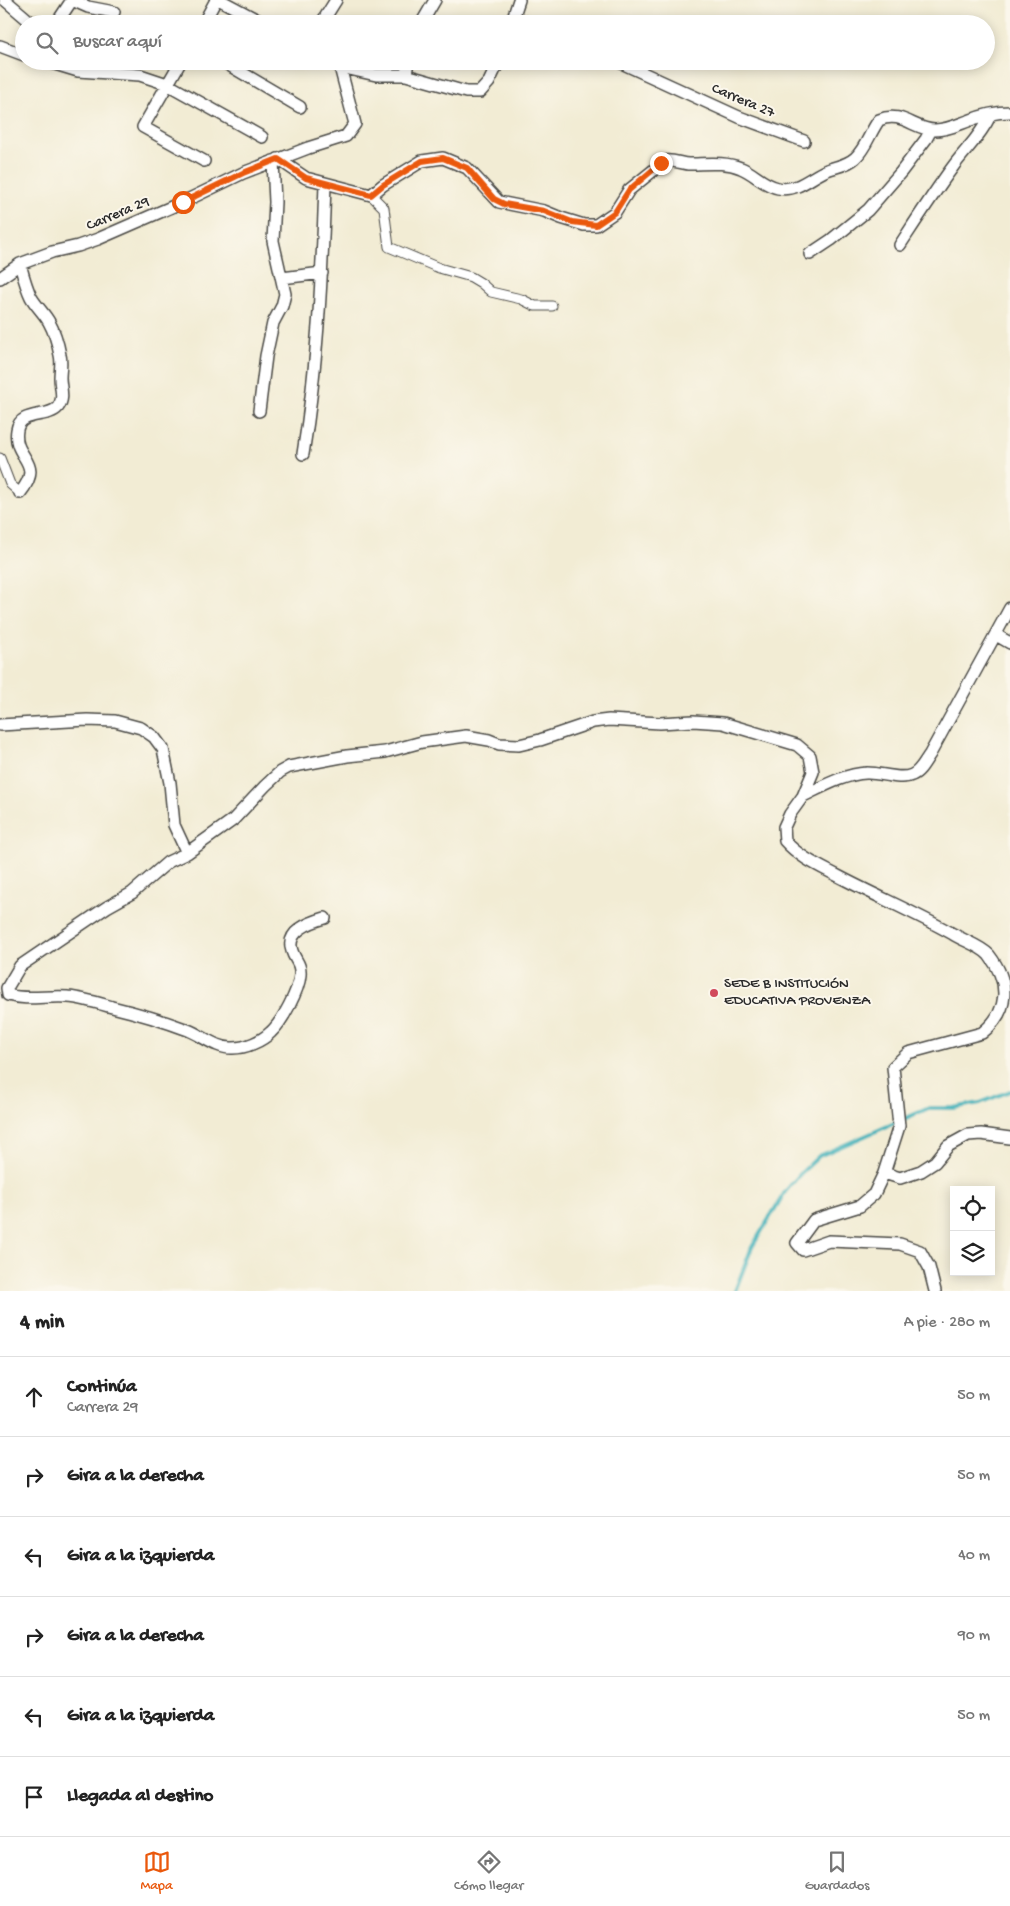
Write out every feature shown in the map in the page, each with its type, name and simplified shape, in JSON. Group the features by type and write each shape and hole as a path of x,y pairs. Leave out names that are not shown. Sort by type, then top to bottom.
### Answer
{"street":[{"path":"5,0 22,15"},
{"path":"62,15 72,0 94,9 114,12"},
{"path":"209,15 218,0 247,15"},
{"path":"327,15 336,0"},
{"path":"426,15 435,0"},
{"path":"514,15 519,0"},
{"path":"0,46 15,51"},
{"path":"75,70 140,75 167,84 262,137"},
{"path":"176,70 143,127 204,161"},
{"path":"237,70 300,107"},
{"name":"Carrera 29","path":"0,278 20,264 52,252 98,239 275,160 346,136 355,124 338,70"},
{"path":"358,70 376,75 406,75 466,92 480,92 489,82 495,70"},
{"path":"406,75 407,70"},
{"name":"Carrera 27","path":"637,70 739,117 804,142"},
{"path":"371,195 383,185 422,161 443,158 467,168 494,199 504,204 544,211 578,223 596,225 615,212 629,190 665,161 689,164 732,164 769,185 779,188 791,188 828,169 845,165 862,150 879,120 884,118 901,118 931,130 942,130 974,119 1010,112"},
{"path":"900,245 953,166 982,132 990,116"},
{"path":"810,254 838,235 868,210 926,140 931,130"},
{"path":"275,160 306,178 371,195 384,208 389,247 439,268 470,277 481,282 491,292 521,299 535,306 552,306"},
{"path":"259,411 272,323 282,306 285,294 273,241 275,160"},
{"path":"303,454 312,400 318,342 325,184"},
{"path":"0,458 10,484 20,493 30,478 30,468 16,438 17,428 23,420 56,409 62,401 60,356 55,337 50,323 31,297 20,264"},
{"path":"282,278 322,273"},
{"path":"804,796 828,784 865,773 881,773 898,777 912,775 920,768 930,754 1010,608"},
{"path":"996,635 1010,644"},
{"path":"0,725 87,720 115,721 141,728 154,737 163,749 170,783 174,825 187,853"},
{"path":"325,918 309,923 298,930 292,938 292,951 300,963 300,977 283,1017 271,1032 254,1043 233,1048 211,1042 190,1031 114,1007 68,997 17,998 8,995 7,988 20,966 107,907 132,893 168,862 187,853 234,820 265,786 280,772 289,768 347,756 385,752 422,742 466,736 500,744 519,745 593,722 609,720 660,723 693,721 723,723 797,745 810,756 814,772 804,796 790,814 784,827 785,841 793,850 824,869 942,928 988,954 1000,968 1007,989 1005,1008 991,1026 982,1033 908,1053 893,1067 899,1126 884,1173 874,1194 860,1206 814,1220 797,1243 803,1250 830,1241 900,1244 920,1251 929,1267 935,1291"},
{"path":"884,1173 900,1178 921,1170 935,1162 948,1146 968,1135 981,1134 1010,1138"}],"waterway":[{"path":"735,1291 752,1247 785,1192 819,1156 929,1108 953,1108 980,1103 1010,1091"}],"place":[{"name":"SEDE B INSTITUCIÓN EDUCATIVA PROVENZA","path":"714,993"}],"route":[{"path":"183,202 243,173 278,159 306,178 371,195 377,189 422,161 443,158 467,168 478,182 499,202 544,211 584,225 596,225 615,212 629,190 648,176 661,163"}]}
